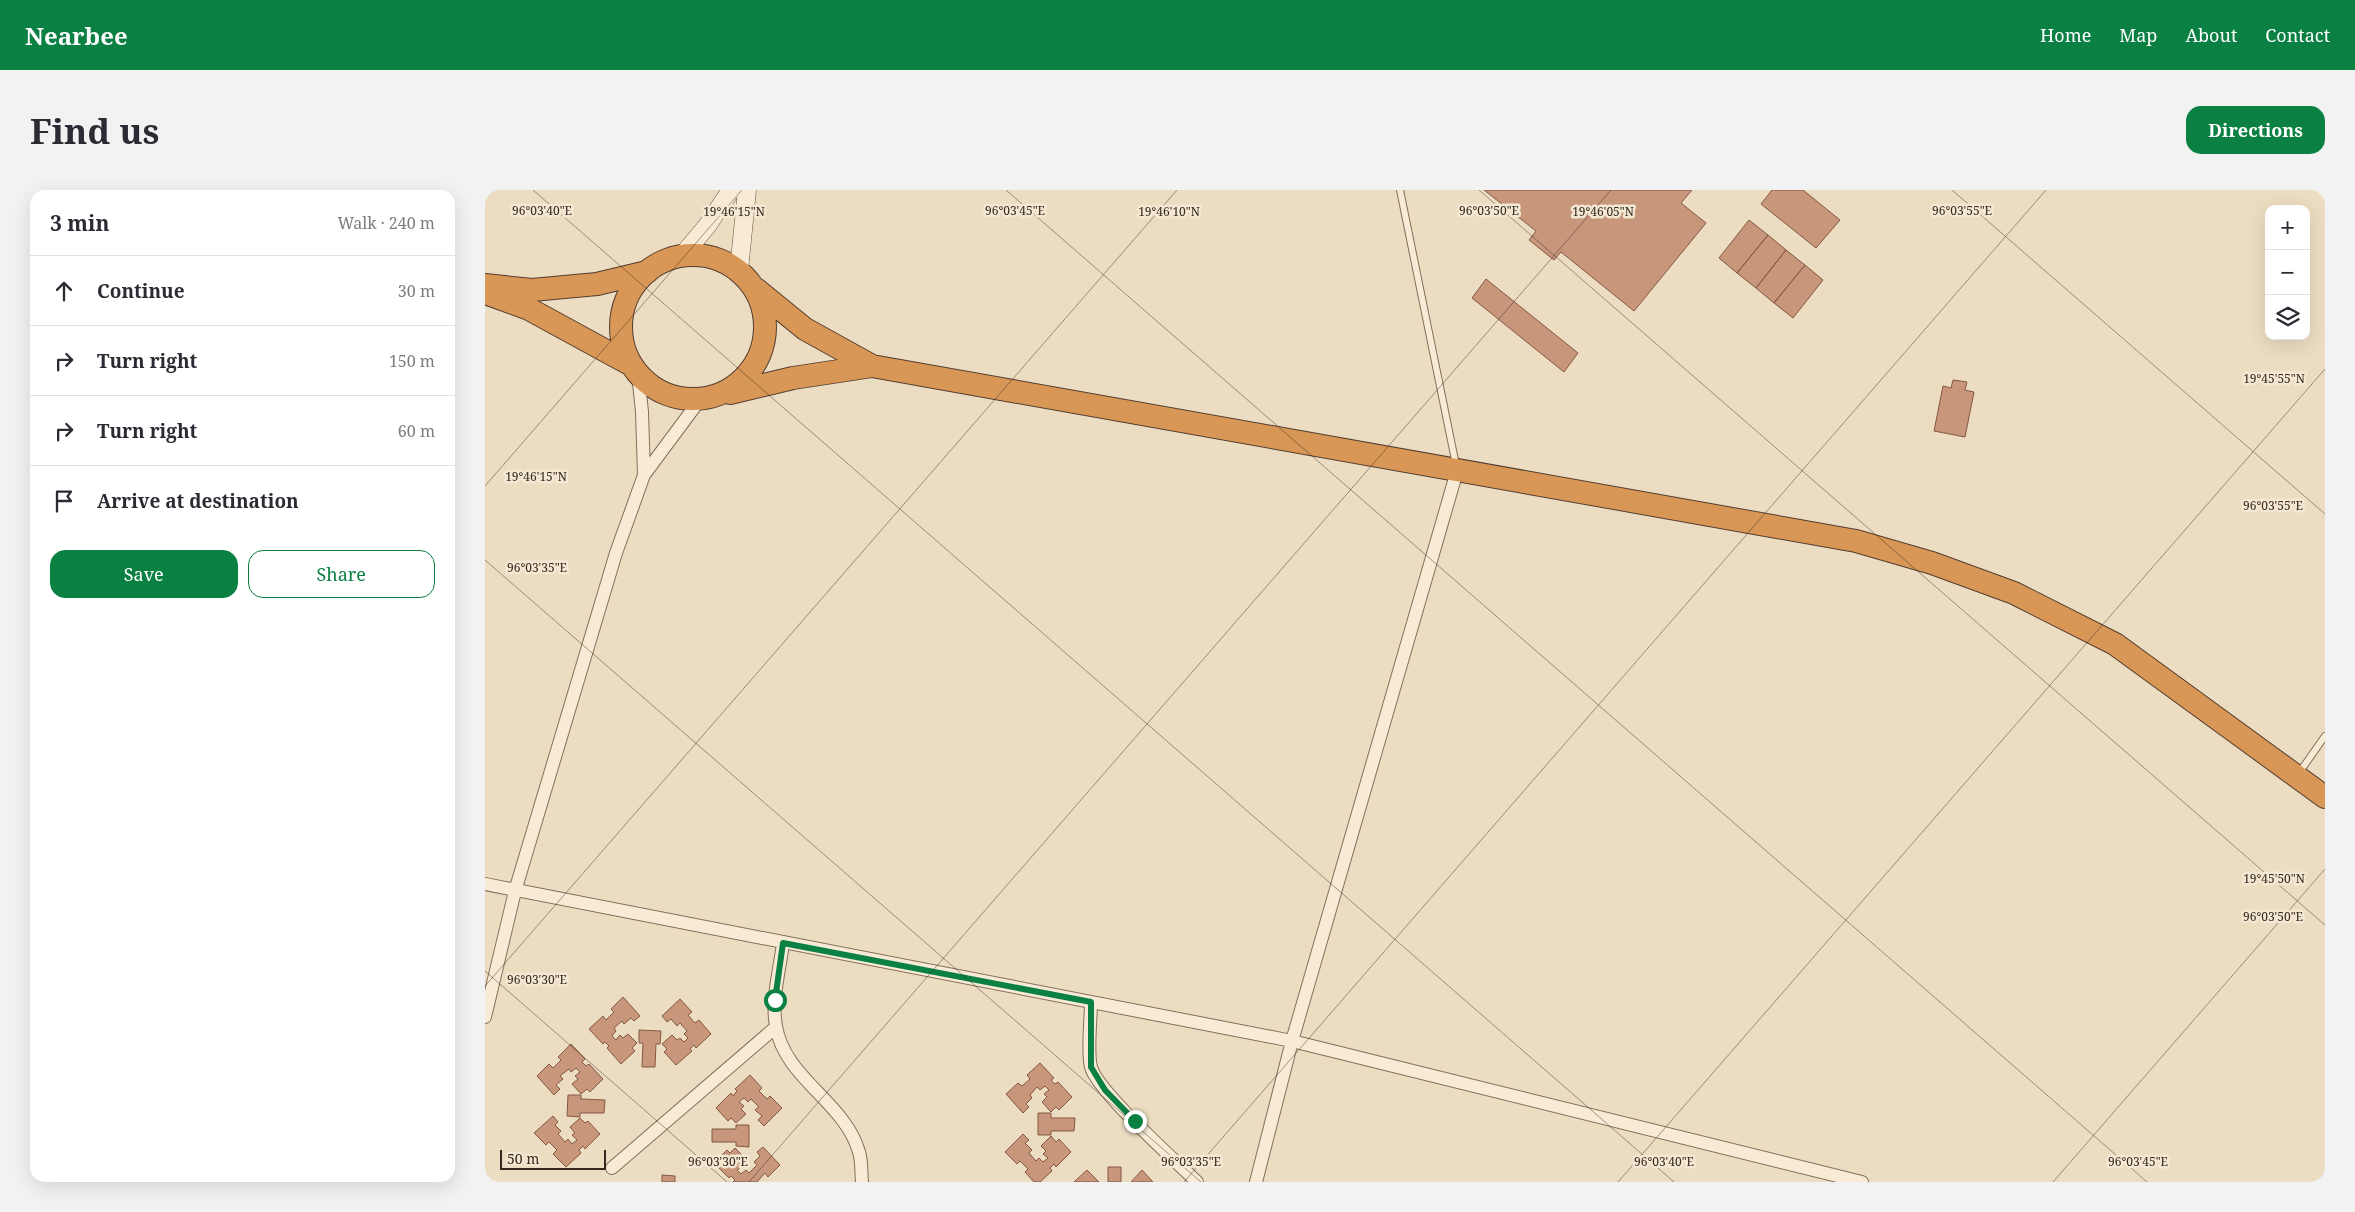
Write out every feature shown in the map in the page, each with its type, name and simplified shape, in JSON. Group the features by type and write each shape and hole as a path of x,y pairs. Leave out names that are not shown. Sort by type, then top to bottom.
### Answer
{"highway":[{"path":"633,368 621,335 622,313 631,290 647,272 668,259 692,254 716,258 739,270 756,290 805,329 872,366 1856,541 1932,563 2015,593 2115,644 2325,797"},
{"path":"485,285 533,290 597,284 647,272"},
{"path":"712,396 742,381 757,362 765,340 765,314 756,290"},
{"path":"485,292 529,310 633,368 654,388 673,397 712,396 793,378 872,366"}],"street":[{"path":"681,257 707,226 731,190"},
{"path":"739,270 747,190"},
{"path":"633,368 642,412 644,475"},
{"path":"485,1017 515,891 616,553 644,475 712,396"},
{"path":"1256,1182 1291,1041 1457,471"},
{"path":"485,884 1291,1041 1862,1182"},
{"path":"783,943 775,1000 775,1027 788,1059 844,1121 859,1152 862,1182"},
{"path":"1091,1002 1091,1067 1096,1078 1135,1121 1197,1182"},
{"path":"612,1168 775,1027"}],"lane":[{"path":"1400,190 1457,471"},
{"path":"2297,776 2325,736"}],"building":[{"path":"1484,190 1692,190 1681,203 1706,223 1634,311 1561,252 1554,260 1529,240 1536,231"},
{"path":"1772,190 1803,190 1840,220 1816,248 1761,204"},
{"path":"1749,220 1768,235 1737,273 1719,258"},
{"path":"1768,235 1786,250 1756,288 1737,273"},
{"path":"1786,250 1805,265 1774,303 1756,288"},
{"path":"1805,265 1823,280 1793,318 1774,303"},
{"path":"1486,279 1578,353 1564,372 1472,298"},
{"path":"1953,380 1967,382 1965,390 1974,392 1965,437 1934,431 1943,386 1951,388"},
{"path":"623,997 640,1016 634,1021 631,1018 624,1024 622,1021 614,1028 616,1031 612,1036 616,1040 620,1035 623,1038 628,1034 637,1043 632,1048 635,1051 621,1064 607,1048 609,1046 605,1042 603,1044 589,1029 603,1016 606,1020 614,1012 611,1009"},
{"path":"680,999 692,1012 688,1015 695,1023 699,1020 711,1034 696,1048 694,1045 690,1049 692,1051 676,1065 664,1052 667,1049 662,1044 672,1035 677,1040 680,1038 684,1042 688,1038 684,1034 687,1031 680,1023 677,1026 671,1019 667,1022 662,1016"},
{"path":"639,1030 661,1031 660,1044 656,1044 655,1067 642,1067 643,1043 639,1043"},
{"path":"571,1044 585,1059 582,1062 586,1066 589,1064 603,1079 590,1092 587,1089 581,1094 572,1084 578,1079 575,1076 580,1072 576,1068 571,1072 569,1069 560,1076 563,1079 556,1085 560,1089 554,1095 537,1076 549,1064 553,1068 561,1060 558,1057"},
{"path":"1040,1063 1054,1078 1051,1080 1055,1084 1058,1082 1072,1097 1059,1110 1056,1107 1051,1112 1042,1102 1047,1097 1044,1094 1049,1090 1045,1086 1040,1090 1037,1087 1030,1095 1032,1098 1026,1104 1029,1107 1023,1113 1006,1094 1018,1083 1022,1086 1030,1079 1027,1075"},
{"path":"750,1075 762,1088 759,1091 767,1099 770,1096 782,1108 764,1126 758,1120 762,1116 755,1110 759,1107 751,1099 748,1102 744,1098 739,1102 744,1106 741,1109 746,1114 736,1123 731,1118 728,1121 716,1108 731,1093 733,1096 737,1091 735,1089"},
{"path":"568,1095 581,1095 581,1099 605,1100 604,1113 580,1113 580,1117 567,1116"},
{"path":"1038,1113 1051,1113 1051,1118 1075,1118 1074,1131 1051,1131 1051,1135 1038,1135"},
{"path":"553,1116 558,1122 555,1125 561,1131 558,1134 565,1142 568,1139 572,1144 577,1140 572,1135 575,1133 570,1127 580,1118 585,1123 588,1121 600,1134 585,1149 583,1146 579,1150 581,1153 566,1167 553,1154 557,1150 549,1142 546,1145 534,1133"},
{"path":"736,1125 749,1125 749,1147 736,1146 736,1142 712,1142 712,1129 736,1129"},
{"path":"1023,1134 1029,1140 1025,1143 1032,1150 1029,1153 1036,1161 1039,1158 1043,1162 1048,1158 1043,1154 1046,1151 1041,1146 1051,1136 1056,1142 1059,1139 1071,1152 1056,1167 1054,1164 1050,1168 1052,1171 1040,1182 1034,1182 1025,1172 1028,1169 1020,1161 1017,1164 1005,1152"},
{"path":"763,1147 780,1165 768,1177 765,1173 757,1182 733,1182 735,1180 731,1176 729,1178 714,1163 727,1150 730,1153 735,1148 745,1158 739,1163 742,1166 737,1170 741,1174 746,1170 749,1173 757,1165 754,1162 760,1156 757,1152"},
{"path":"1108,1167 1121,1167 1121,1182 1108,1182"},
{"path":"1087,1170 1099,1182 1074,1182"},
{"path":"1142,1170 1153,1182 1131,1182"},
{"path":"662,1175 675,1176 675,1182 662,1182"}],"route":[{"path":"775,1000 783,943 1091,1002 1091,1067 1105,1090 1135,1121"}]}
